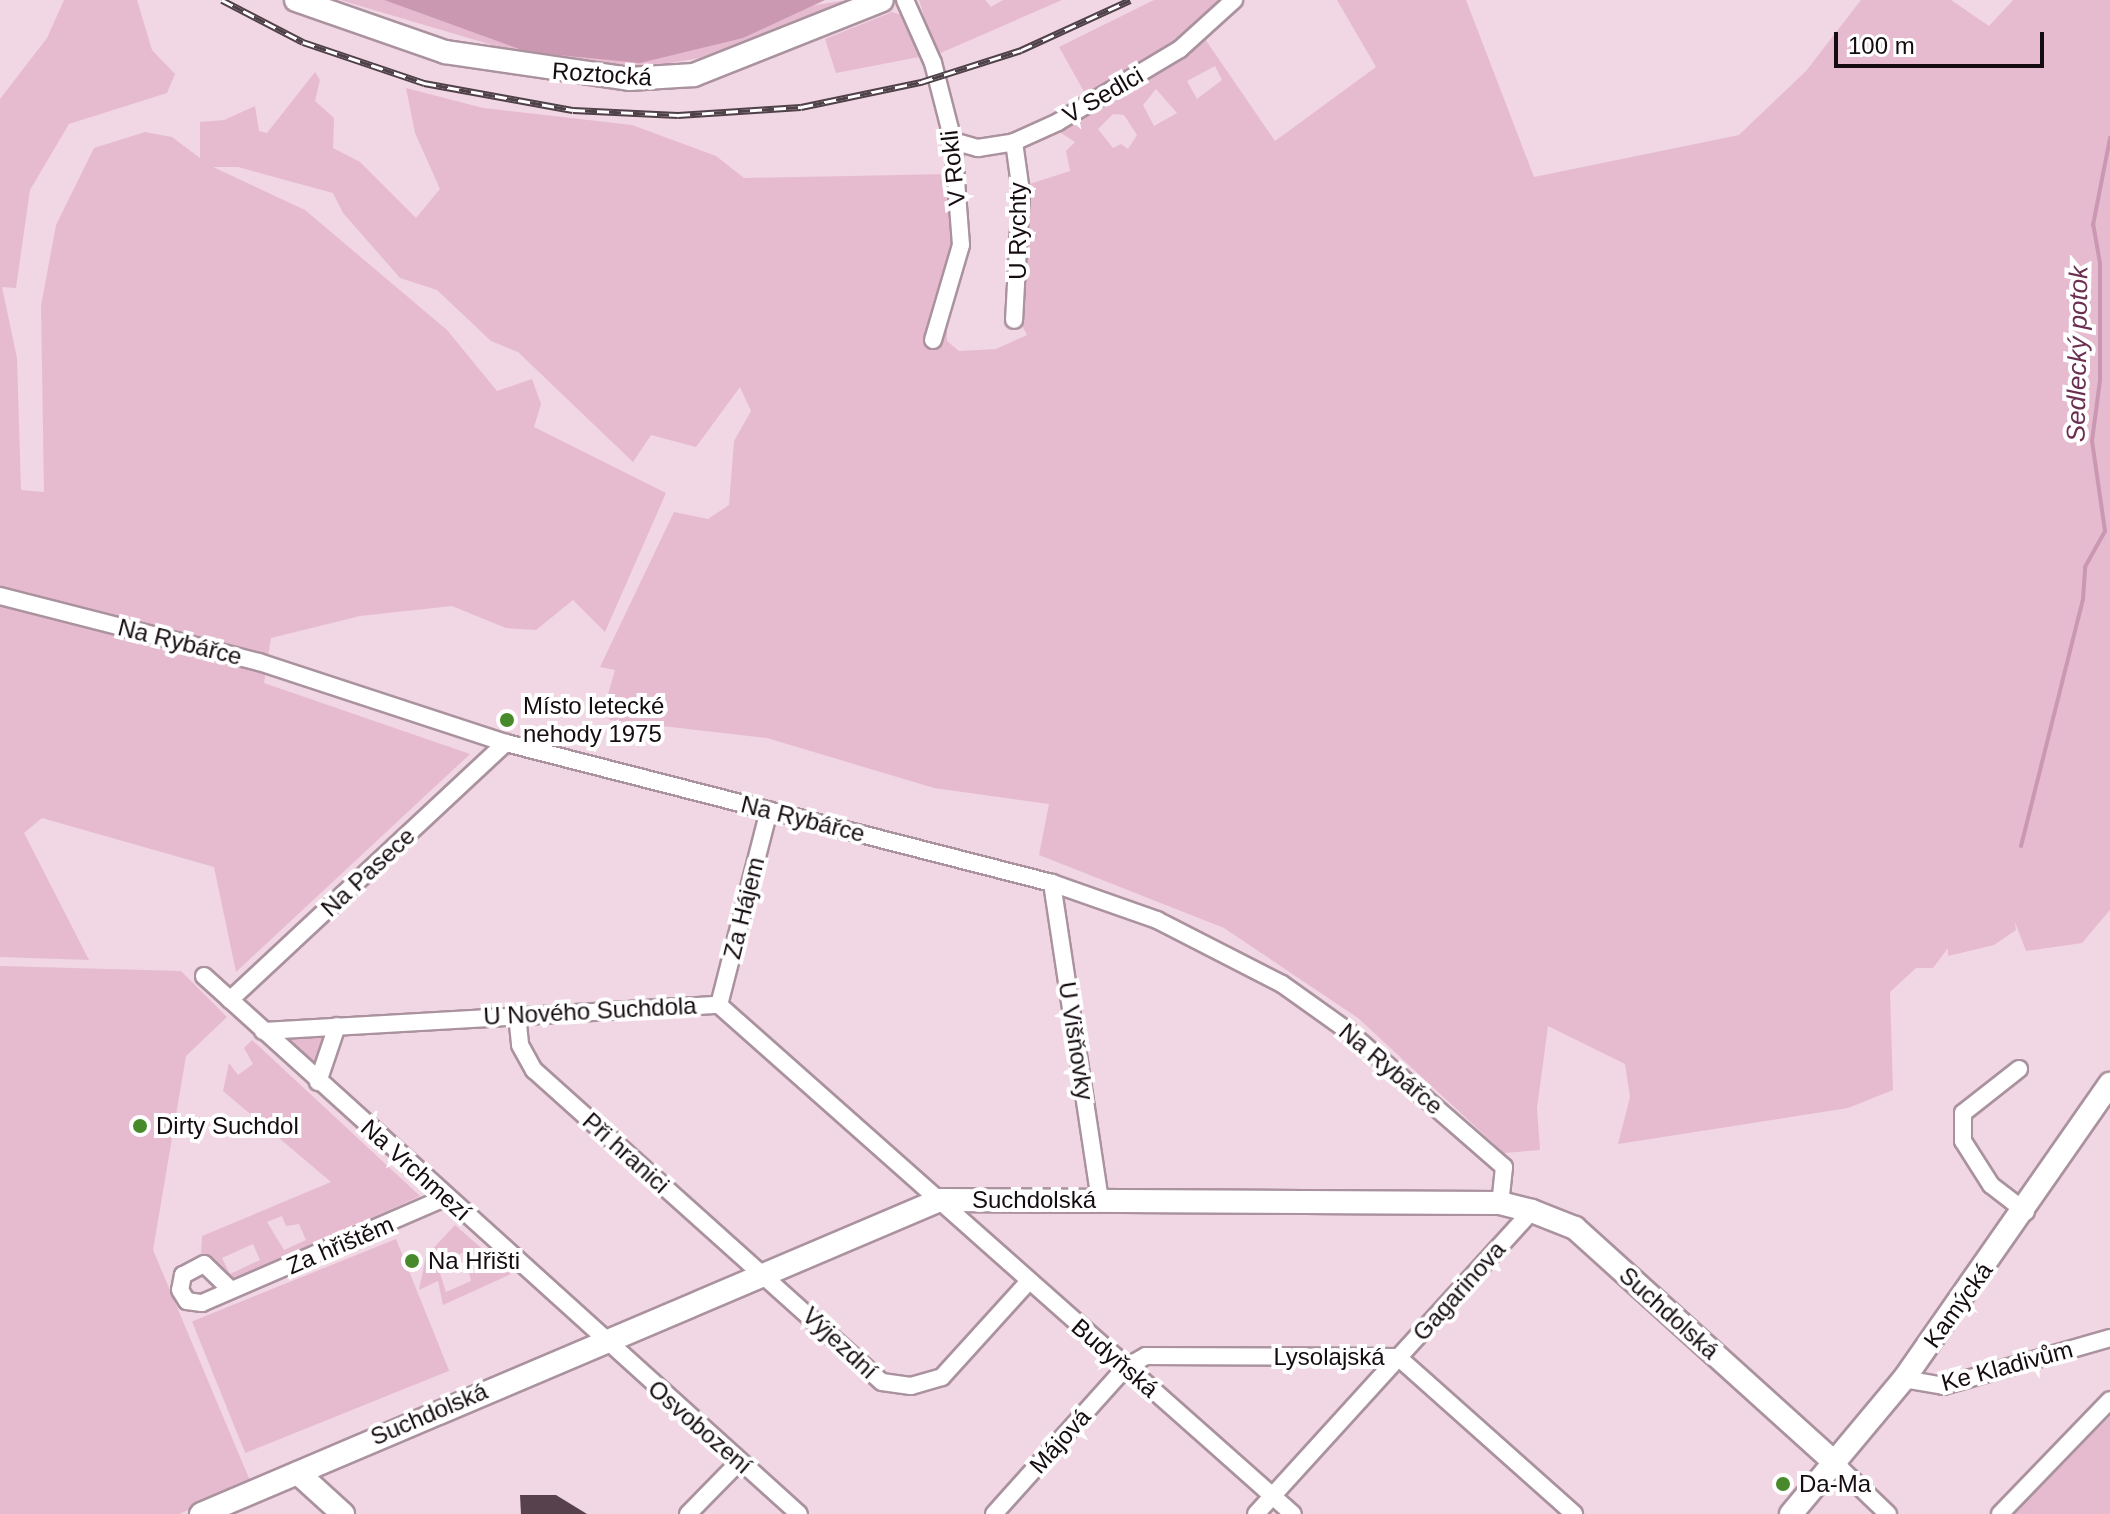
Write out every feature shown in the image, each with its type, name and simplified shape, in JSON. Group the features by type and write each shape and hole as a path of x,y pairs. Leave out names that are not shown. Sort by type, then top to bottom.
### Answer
{"street":[{"name":"Roztocká","path":"306,4 445,52 577,75 652,79 733,62 882,0"},
{"name":"V Rokli","path":"905,0 933,63 953,141 961,245 933,340"},
{"name":"V Sedlci","path":"953,141 978,148 1014,142 1180,49 1234,0"},
{"name":"U Rychty","path":"1014,142 1021,192 1014,320"},
{"name":"Na Rybářce","path":"0,596 259,662 506,743 1052,883 1157,920 1282,984 1348,1031 1504,1167 1500,1203"},
{"name":"Na Pasece","path":"230,1000 506,743"},
{"name":"Za Hájem","path":"719,1005 769,810"},
{"name":"U Višňovky","path":"1052,883 1100,1200"},
{"name":"Na Vrchmezí","path":"204,976 602,1340"},
{"name":"U Nového Suchdola","path":"263,1031 719,1005 940,1200"},
{"name":"Při hranici","path":"517,1015 520,1045 534,1070 763,1272"},
{"path":"318,1082 337,1026"},
{"path":"2019,1069 1963,1113 1963,1141 1991,1185 2026,1212"},
{"name":"Kamýcká","path":"1791,1514 1836,1464 1904,1379 2026,1212 2110,1084"},
{"name":"Za hřištěm","path":"231,1290 447,1197"},
{"name":"Suchdolská","path":"201,1514 602,1340 940,1200 1500,1203 1532,1211 1575,1228 1836,1464"},
{"name":"Budyňská","path":"940,1200 1028,1282 1293,1514"},
{"name":"Gagarinova","path":"1256,1514 1532,1211"},
{"name":"Výjezdní","path":"763,1272 882,1382 897,1386 942,1377 1028,1282"},
{"name":"Ke Kladivům","path":"1904,1379 1943,1386 2110,1338"},
{"name":"Osvobození","path":"602,1340 799,1514"},
{"name":"Lysolajská","path":"1125,1368 1146,1356 1398,1357 1574,1514"},
{"name":"Májová","path":"994,1514 1125,1368"},
{"path":"2000,1514 2110,1400"},
{"path":"688,1514 740,1461"},
{"path":"1836,1464 1888,1514"},
{"path":"298,1473 343,1514"}],"shaded area":[{"path":"64,0 137,0 152,50 175,74 167,93 69,124 30,190 16,288 2,287 17,358 21,490 44,492 41,306 56,225 94,148 145,132 172,137 200,158 200,122 224,120 255,106 259,131 267,133 315,72 320,80 315,101 334,118 333,148 360,162 416,218 440,189 415,133 406,88 483,108 632,125 716,156 744,178 949,174 957,257 947,291 947,341 959,351 996,349 1027,335 1019,320 1023,186 1070,171 1066,151 1075,142 1058,131 1205,39 1275,141 1376,67 1337,0 1466,0 1534,177 1739,135 1806,71 1861,0 1951,0 1989,26 2013,0 2110,0 2110,910 2082,943 2026,951 2015,922 2016,930 1994,945 1948,956 1948,948 1933,968 1916,968 1890,992 1893,1090 1848,1108 1618,1144 1630,1097 1625,1064 1548,1026 1537,1108 1540,1150 1504,1153 1358,1018 1224,928 1039,855 1049,804 934,788 767,738 610,720 603,712 615,670 600,667 674,512 708,519 729,505 734,441 751,411 740,387 696,447 651,435 633,462 518,352 491,341 437,290 400,278 343,213 333,193 238,167 213,167 305,210 447,330 497,391 532,379 541,404 534,427 666,493 605,632 573,600 536,630 506,628 452,606 360,616 271,638 264,683 470,754 236,972 214,867 42,818 24,833 89,960 0,957 0,99 47,38","holes":["1215,66 1222,80 1197,99 1187,81","1156,89 1177,113 1154,126 1143,105","1113,114 1124,115 1137,135 1128,149 1121,144 1113,148 1098,129"]},
{"path":"340,0 384,0 527,52 847,0 700,58 640,68 540,59"},
{"path":"384,0 825,0 743,38 640,63 527,52"},
{"path":"919,0 985,0 991,7 1003,0 1062,0 936,55"},
{"path":"1154,0 1220,0 1181,37 1087,97 1059,47"},
{"path":"892,12 902,15 919,57 836,73 825,39"},
{"path":"0,966 181,971 227,1017 186,1056 153,1250 251,1483 179,1514 0,1514"},
{"path":"319,1035 323,1037 315,1066 285,1039"},
{"path":"252,1040 420,1196 236,1280 201,1256 202,1236 331,1182 223,1091 229,1063 238,1075 253,1064 244,1048","holes":["282,1216 286,1226 299,1224 306,1240 284,1250 267,1222","253,1244 260,1260 230,1274 222,1258"]},
{"path":"455,1225 511,1274 443,1305 438,1281 419,1290 426,1256","holes":["464,1252 471,1281 446,1292 437,1264"]},
{"path":"396,1239 449,1371 245,1453 192,1321"},
{"path":"2110,1416 2110,1514 2014,1514"}],"building":[{"path":"520,1495 556,1495 587,1514 521,1514"}],"waterway":[{"name":"Sedlecký potok","path":"2021,846 2083,599 2085,567 2105,531 2092,441 2100,380 2100,263 2093,225 2110,138"}],"railway":[{"path":"222,0 303,42 424,83 573,110 678,115 801,107 921,82 1021,50 1130,0"}],"place":[{"name":"Místo letecké nehody 1975","path":"507,720"},
{"name":"Dirty Suchdol","path":"140,1126"},
{"name":"Na Hřišti","path":"412,1261"},
{"name":"Da-Ma","path":"1783,1484"}]}
